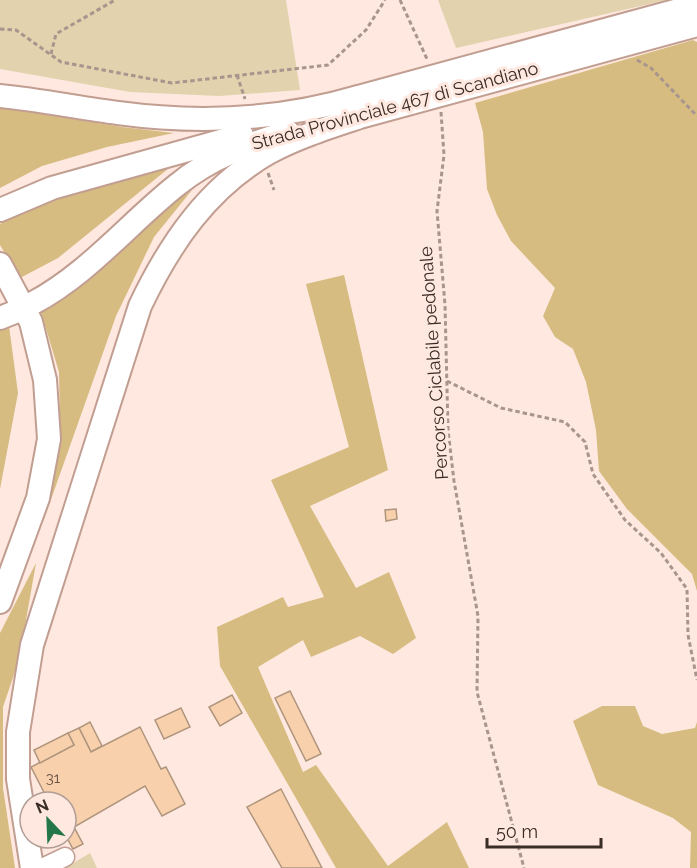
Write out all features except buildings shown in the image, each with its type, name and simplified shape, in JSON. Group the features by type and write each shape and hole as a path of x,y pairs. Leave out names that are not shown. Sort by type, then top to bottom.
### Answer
{"main road":[{"name":"Strada Provinciale 467 di Scandiano","path":"16,311 68,281 178,184 213,161 245,146 359,107 697,5"},
{"name":"Strada Provinciale 467 di Scandiano","path":"0,96 120,113 213,120 323,108 359,107 697,25"},
{"path":"42,868 19,790 18,732 32,645 140,306 161,262 186,226 226,183 272,151 359,107"},
{"path":"0,210 52,188 274,125 323,108"},
{"path":"0,264 31,322 45,380 48,439 38,498 0,602"}],"lane":[{"path":"42,868 65,857"}],"path":[{"path":"51,54 56,34 115,0"},
{"path":"0,29 16,30 61,62 172,82 328,65 366,30 385,0"},
{"path":"400,0 427,61"},
{"path":"237,75 245,102"},
{"name":"Percorso Ciclabile pedonale","path":"439,106 444,155 437,212 446,315 447,381 453,472 478,616 477,692 524,868"},
{"path":"266,166 274,190"},
{"path":"447,381 501,408 565,422 585,442 593,474 625,520 661,553 687,589 687,635 697,680"}],"shaded area":[{"path":"0,0 286,0 300,90 219,96 130,92 0,69"},
{"path":"438,0 667,0 456,48"},
{"path":"693,40 697,42 697,591 692,574 627,509 599,471 596,430 586,382 573,349 555,337 543,316 555,288 511,241 497,215 487,189 483,132 475,103"},
{"path":"0,107 174,133 107,147 42,166 0,188"},
{"path":"174,164 58,258 20,278 0,245 0,224 18,214 61,196"},
{"path":"192,190 154,237 116,316 43,522 60,428 59,372 41,312 81,285 153,220"},
{"path":"344,275 388,470 310,506 356,588 389,572 416,638 393,654 360,636 311,657 303,640 258,667 303,772 316,765 388,866 447,822 469,868 336,868 220,666 217,627 283,597 288,607 324,597 271,480 349,447 306,284"},
{"path":"9,326 18,393 0,489 0,328"},
{"path":"36,563 19,660 3,707 3,788 15,868 0,868 0,633"},
{"path":"602,706 635,706 643,726 662,734 695,728 697,722 697,868 690,868 691,832 673,818 598,785 573,721"},
{"path":"90,853 97,868 65,868"}]}
